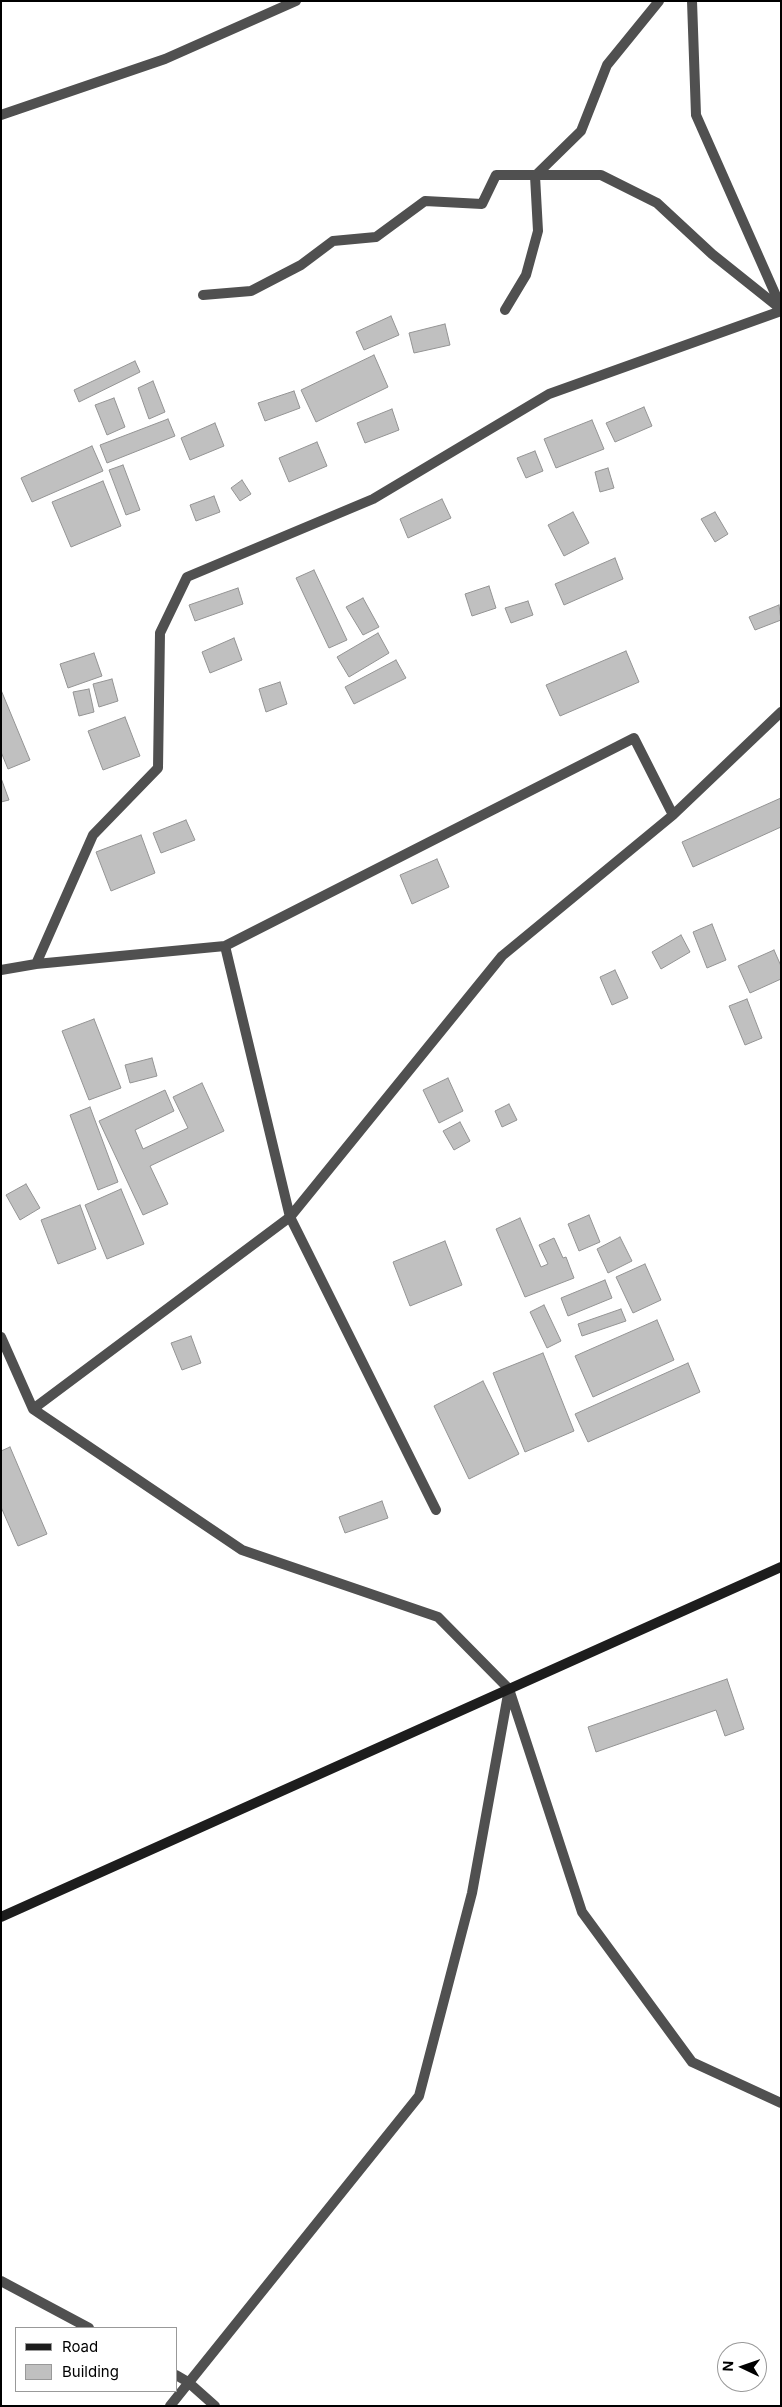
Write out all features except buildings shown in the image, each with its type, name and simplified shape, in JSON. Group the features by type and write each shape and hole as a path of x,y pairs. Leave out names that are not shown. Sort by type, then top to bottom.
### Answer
{"main road":[{"path":"1,1917 781,1567"}],"street":[{"path":"1,115 165,59 296,1"},
{"path":"505,310 526,276 538,231 535,176 581,131 607,65 659,1"},
{"path":"692,1 696,115 781,309"},
{"path":"203,295 251,291 301,265 334,241 376,236 425,201 482,204 496,175 601,175 658,203 712,254 781,309"},
{"path":"36,964 92,835 158,768 160,633 187,577 373,499 549,394 781,309"},
{"path":"33,1409 290,1217 502,956 673,815 781,712"},
{"path":"1,970 36,964 225,946 634,738 673,815"},
{"path":"225,946 290,1217 436,1510"},
{"path":"1,1337 33,1409 242,1550 438,1617 509,1689 582,1912 692,2062 781,2103"},
{"path":"170,2406 419,2096 472,1893 509,1689"},
{"path":"1,2281 87,2327"},
{"path":"178,2376 188,2382 214,2406"}]}
